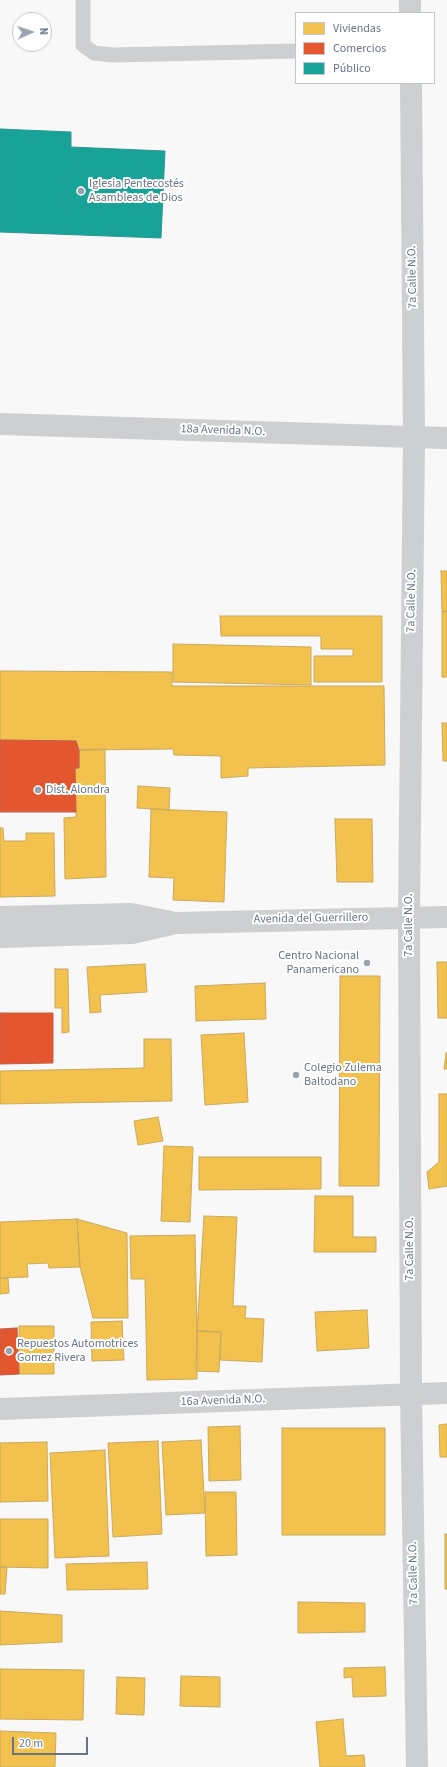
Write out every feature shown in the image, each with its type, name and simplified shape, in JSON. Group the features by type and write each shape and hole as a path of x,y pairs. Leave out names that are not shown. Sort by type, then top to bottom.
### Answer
{"street":[{"path":"410,0 410,12"},
{"name":"7a Calle N.O.","path":"411,84 414,438 409,917 411,1394 418,1767"},
{"name":"18a Avenida N.O.","path":"0,424 447,438"},
{"name":"Avenida del Guerrillero","path":"0,918 131,914 176,923"},
{"name":"Avenida del Guerrillero","path":"0,936 132,933 176,923 447,917"},
{"name":"16a Avenida N.O.","path":"0,1409 447,1393"}],"lane":[{"path":"83,0 83,45 94,53 113,55 295,51"}],"building: Viviendas":[{"path":"441,571 447,571 447,611 442,612"},
{"path":"447,611 447,677 442,677 442,612"},
{"path":"220,616 382,616 382,682 314,682 314,656 353,656 353,649 321,649 321,636 221,636"},
{"path":"173,644 311,647 311,685 173,682"},
{"path":"0,671 172,672 172,686 384,686 385,765 248,768 248,776 221,778 221,756 174,755 173,749 79,750 76,741 0,740"},
{"path":"442,723 447,723 447,761 443,761"},
{"path":"105,749 106,877 65,879 64,818 76,817 75,768 79,768 79,750"},
{"path":"138,786 170,788 169,810 137,808"},
{"path":"151,809 227,812 224,902 173,900 174,878 149,877"},
{"path":"335,819 372,819 373,882 337,882"},
{"path":"0,828 3,828 4,841 26,841 26,833 54,833 55,896 0,897"},
{"path":"437,962 447,962 447,1018 438,1018"},
{"path":"145,964 147,992 100,995 101,1012 90,1013 87,967"},
{"path":"55,969 68,969 69,1032 62,1033 62,1008 55,1008"},
{"path":"340,976 380,976 379,1186 339,1186"},
{"path":"265,983 266,1019 196,1021 195,986"},
{"path":"244,1033 248,1102 205,1105 201,1035"},
{"path":"144,1039 171,1039 172,1101 0,1104 0,1071 144,1068"},
{"path":"446,1053 447,1069 444,1069"},
{"path":"439,1094 447,1094 447,1186 429,1189 427,1172 439,1162"},
{"path":"158,1117 163,1141 138,1145 134,1121"},
{"path":"164,1146 193,1147 190,1222 161,1221"},
{"path":"199,1157 321,1157 321,1189 199,1190"},
{"path":"315,1196 353,1196 353,1237 376,1237 376,1252 314,1252"},
{"path":"204,1216 237,1217 233,1306 246,1306 245,1318 264,1319 262,1362 220,1360 221,1332 197,1331"},
{"path":"77,1219 127,1233 128,1318 93,1318 80,1267"},
{"path":"77,1219 80,1267 49,1268 48,1263 27,1264 28,1277 0,1278 0,1222"},
{"path":"195,1235 197,1379 147,1380 145,1279 131,1279 130,1236"},
{"path":"0,1278 8,1278 9,1293 0,1294"},
{"path":"367,1310 369,1348 317,1351 315,1312"},
{"path":"122,1321 124,1360 92,1361 91,1322"},
{"path":"19,1326 54,1326 54,1374 19,1374"},
{"path":"197,1331 221,1332 219,1372 196,1371"},
{"path":"447,1424 447,1457 440,1457 439,1425"},
{"path":"240,1426 241,1480 209,1481 208,1427"},
{"path":"282,1428 385,1428 385,1535 282,1535"},
{"path":"201,1440 205,1513 166,1515 162,1442"},
{"path":"158,1441 162,1534 113,1537 108,1443"},
{"path":"47,1442 48,1501 0,1502 0,1443"},
{"path":"105,1450 109,1556 55,1558 50,1453"},
{"path":"205,1492 236,1492 237,1555 206,1556"},
{"path":"0,1519 48,1519 48,1568 0,1567"},
{"path":"445,1534 447,1534 447,1589 445,1589"},
{"path":"147,1562 148,1589 67,1590 66,1564"},
{"path":"0,1567 7,1567 5,1594 0,1594"},
{"path":"298,1602 365,1603 365,1632 298,1633"},
{"path":"0,1611 62,1615 62,1642 0,1645"},
{"path":"385,1667 386,1696 353,1697 352,1677 344,1678 344,1668"},
{"path":"0,1669 84,1670 83,1720 0,1719"},
{"path":"181,1676 220,1677 220,1707 180,1706"},
{"path":"117,1677 145,1678 144,1715 116,1714"},
{"path":"343,1719 346,1756 364,1755 365,1767 320,1767 316,1722"},
{"path":"0,1731 56,1733 55,1767 0,1767"}],"building: Comercios":[{"name":"Dist. Alondra","path":"0,740 76,741 79,750 79,768 75,768 76,812 0,812"},
{"path":"0,1013 53,1013 53,1063 0,1064"},
{"name":"Repuestos Automotrices Gomez Rivera","path":"17,1328 19,1374 0,1375 0,1329"}],"building: Público":[{"name":"Iglesia Pentecostés Asambleas de Dios","path":"0,129 71,132 71,147 165,151 161,238 0,232"}],"place":[{"name":"Iglesia Pentecostés Asambleas de Dios","path":"81,191"},
{"name":"Dist. Alondra","path":"38,790"},
{"name":"Centro Nacional Panamericano","path":"367,963"},
{"name":"Colegio Zulema Baltodano","path":"296,1075"},
{"name":"Repuestos Automotrices Gomez Rivera","path":"9,1351"}]}
